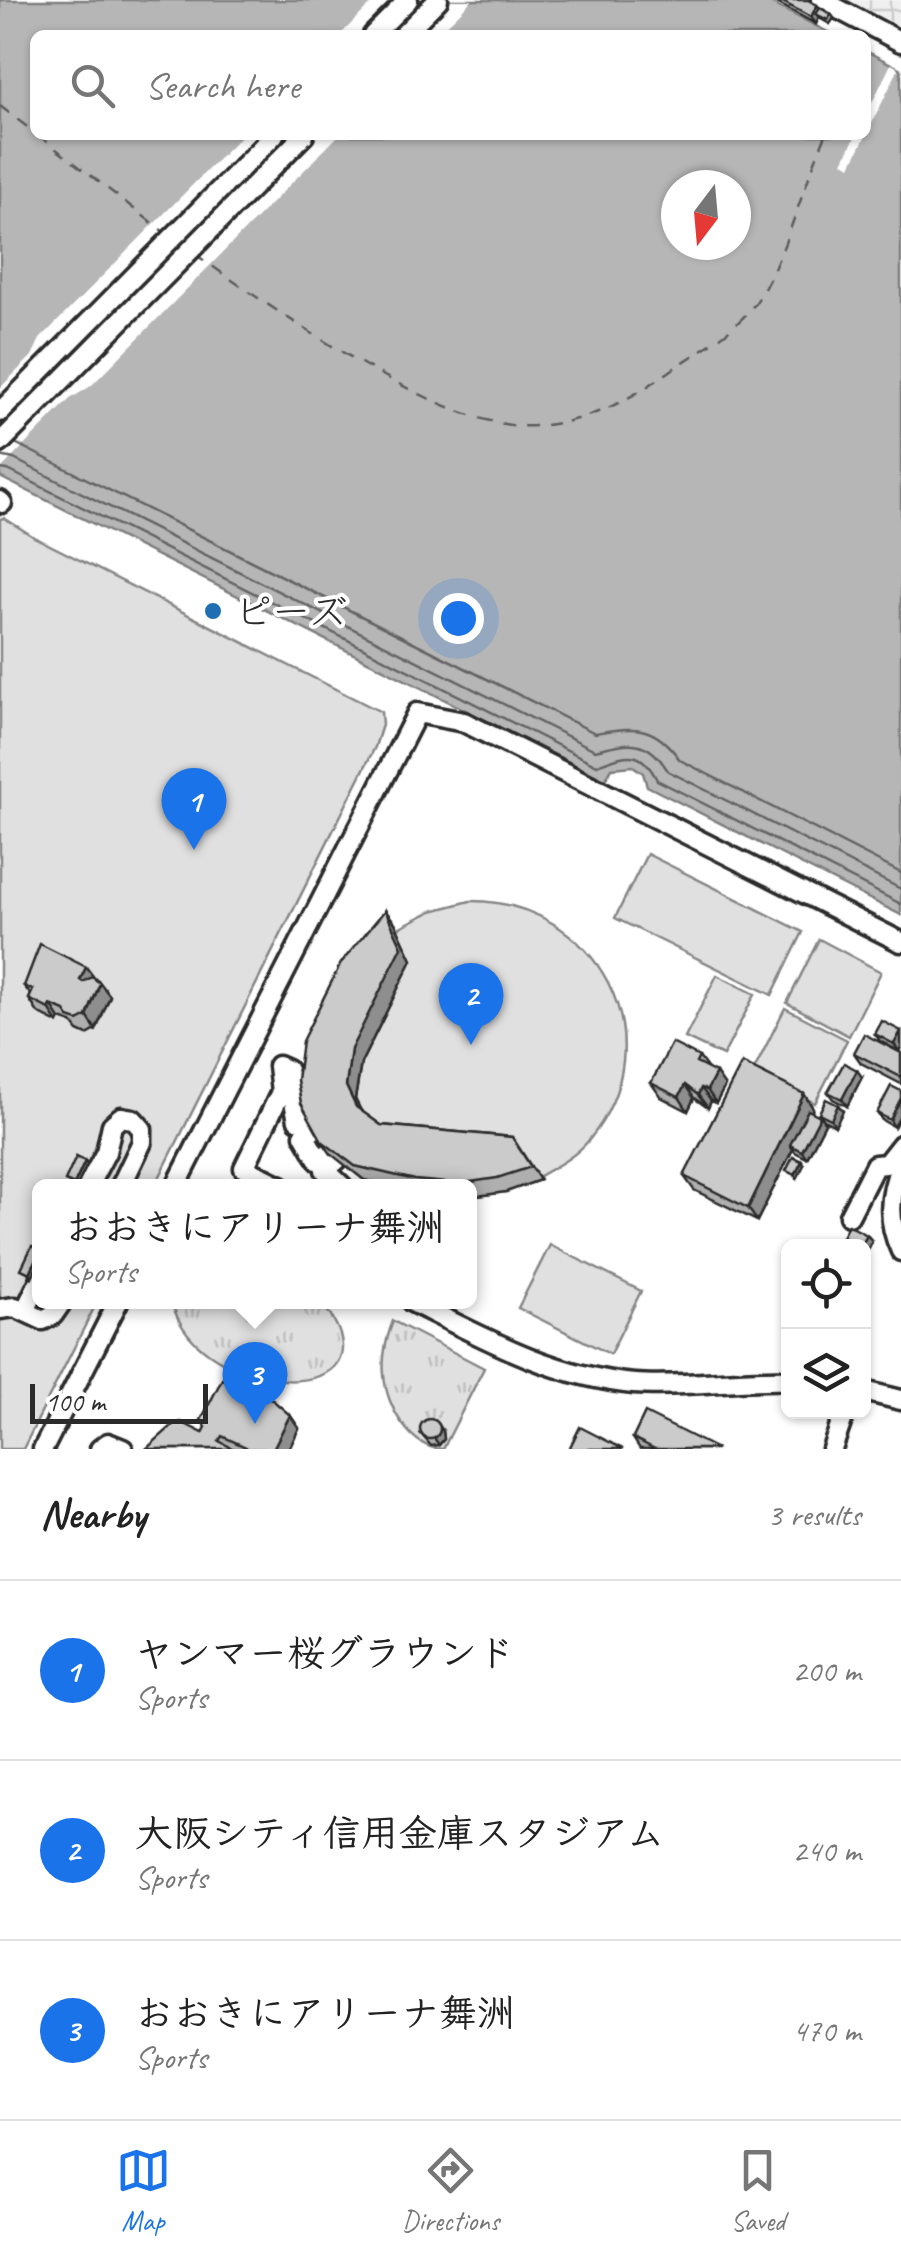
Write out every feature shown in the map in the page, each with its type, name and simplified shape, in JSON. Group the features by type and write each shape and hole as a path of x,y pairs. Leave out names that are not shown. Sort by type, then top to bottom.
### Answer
{"street":[{"path":"379,30 408,0"},
{"path":"408,30 438,0"},
{"path":"821,0 901,42"},
{"path":"0,412 269,140"},
{"path":"0,444 299,140"},
{"path":"183,1179 417,713 464,722 901,942"},
{"path":"267,1179 244,1168 282,1092 278,1066 286,1070 298,1120 308,1115 315,1129 304,1135 319,1162 330,1152 337,1160 325,1170 335,1179"},
{"path":"92,1179 106,1152 112,1126 121,1117 127,1117 142,1129 142,1142 124,1179"},
{"path":"849,1216 875,1164 886,1164 901,1145"},
{"path":"901,1165 890,1205 901,1250"},
{"path":"24,1310 32,1295"},
{"path":"0,1308 24,1310 43,1320 58,1309"},
{"path":"43,1449 114,1309"},
{"path":"427,1309 542,1364 590,1378 656,1385 781,1380"},
{"path":"871,1392 900,1396"},
{"path":"832,1449 843,1419"},
{"path":"100,1449 108,1443 123,1449"}],"shaded area":[{"path":"848,0 901,0 901,27"}],"green space":[{"path":"0,519 381,712 382,725 375,747 159,1179 32,1179 32,1309 93,1309 23,1449 0,1449"},
{"path":"647,854 803,932 772,995 615,918"},
{"path":"470,901 515,907 553,924 585,950 608,982 621,1020 623,1060 613,1101 589,1140 539,1176 540,1180 506,1192 477,1196 477,1179 370,1179 340,1161 310,1116 395,923 398,928 432,911"},
{"path":"819,939 881,972 849,1036 787,1003"},
{"path":"717,975 755,994 723,1056 685,1038"},
{"path":"785,1008 847,1040 815,1103 753,1072"},
{"path":"550,1245 641,1291 610,1354 518,1308"},
{"path":"176,1309 325,1309 341,1337 338,1362 319,1376 288,1380 253,1375 218,1360 189,1335"},
{"path":"393,1321 484,1368 443,1449 420,1442 410,1433 389,1399 384,1361"}],"water":[{"path":"0,0 764,0 824,30 30,30 30,140 871,140 871,54 901,69 901,915 647,786 643,773 633,766 612,768 605,780 0,477"}],"pier":[{"path":"375,0 472,0 442,30 345,30"},
{"path":"891,64 899,68 871,125 871,105"},
{"path":"237,140 334,140 91,386 70,399 0,470 0,388 32,356 40,339"},
{"path":"854,140 864,140 851,166 843,162"}],"building":[{"path":"779,0 808,0 817,5 811,17"},
{"path":"820,8 831,14 828,20 816,14"},
{"path":"385,910 402,947 351,1049 346,1086 356,1107 381,1125 512,1137 531,1167 477,1181 411,1179 355,1166 322,1141 301,1103 297,1080 302,1041 341,963"},
{"path":"40,944 86,967 80,980 83,982 92,977 100,983 87,1016 78,1021 69,1018 65,1011 51,1005 49,1009 29,999 33,990 24,986"},
{"path":"882,1021 901,1031 894,1044 875,1034"},
{"path":"864,1034 901,1053 901,1077 854,1053"},
{"path":"672,1043 699,1057 696,1063 716,1073 707,1090 701,1088 698,1095 685,1085 679,1097 651,1083"},
{"path":"742,1063 804,1094 748,1208 684,1176"},
{"path":"844,1063 857,1070 842,1099 828,1092"},
{"path":"891,1086 901,1091 901,1098 890,1120 877,1113"},
{"path":"826,1099 838,1105 831,1119 819,1113"},
{"path":"808,1110 820,1116 802,1151 790,1145"},
{"path":"76,1157 85,1161 77,1179 66,1179"},
{"path":"793,1157 802,1161 795,1175 786,1171"},
{"path":"848,1225 867,1235 865,1239 842,1237"},
{"path":"32,1246 30,1273 21,1269"},
{"path":"222,1379 261,1390 290,1415 273,1449 245,1449 222,1436 219,1441 234,1449 146,1449 181,1422 203,1433 206,1427 201,1420"},
{"path":"645,1413 717,1449 655,1449 633,1438"},
{"path":"430,1419 440,1429 430,1439 420,1429"},
{"path":"580,1427 623,1449 569,1449"}],"ferry route":[{"path":"0,106 30,129"},
{"path":"44,140 168,235"},
{"path":"195,254 312,333 408,388 498,423 555,424 625,400 708,346 752,308 770,277 824,140"}],"place":[{"name":"ピーズ","path":"213,611"},
{"name":"ヤンマー桜グラウンド","path":"194,850"},
{"name":"大阪シティ信用金庫スタジアム","path":"471,1045"},
{"name":"おおきにアリーナ舞洲","path":"255,1424"}]}
